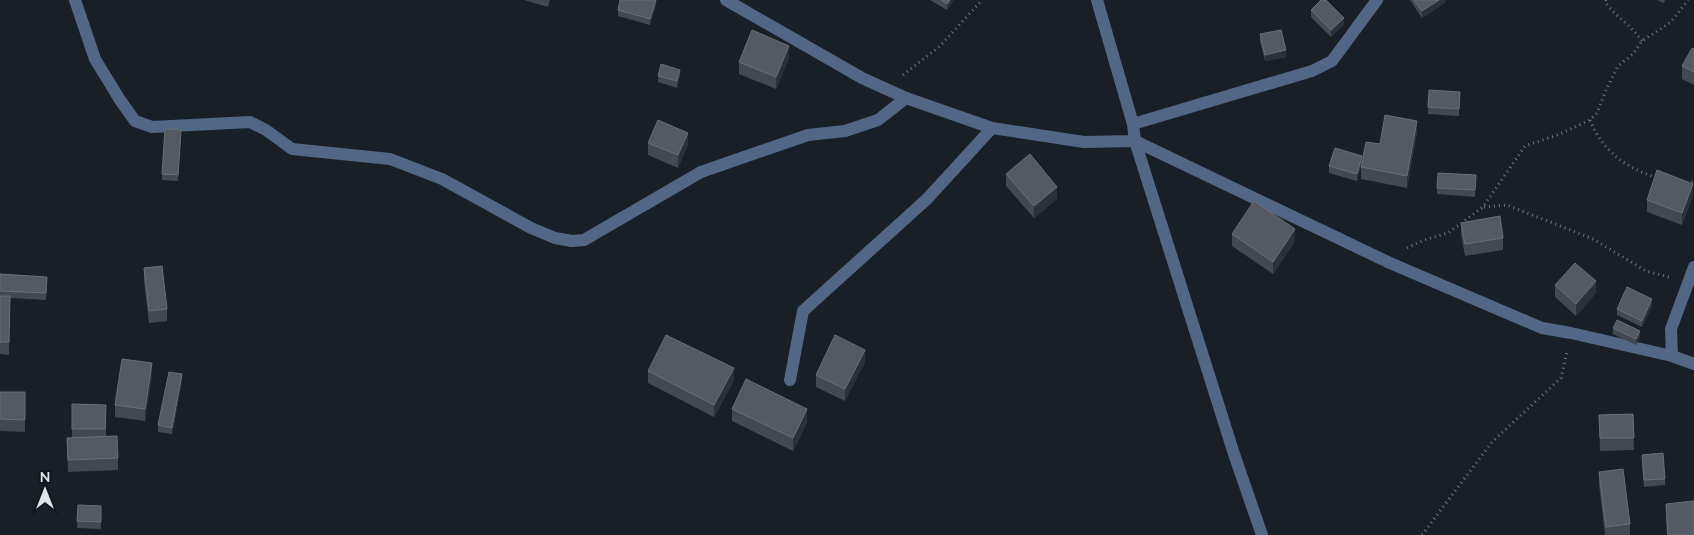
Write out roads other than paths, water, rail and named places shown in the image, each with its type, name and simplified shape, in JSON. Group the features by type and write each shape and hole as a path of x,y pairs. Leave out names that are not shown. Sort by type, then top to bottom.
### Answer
{"street":[{"path":"75,0 95,59 120,100 136,121 152,127 250,122 266,130 292,149 390,159 442,179 531,228 555,238 572,241 584,240 701,172 808,135 845,131 878,120 906,98"},
{"path":"726,0 886,90 906,98 992,128 1084,142 1135,141 1390,263 1542,328 1672,356 1694,364"},
{"path":"1097,0 1133,124 1135,141 1234,454 1262,535"},
{"path":"1133,124 1312,71 1332,61 1377,0"},
{"path":"790,380 803,311 927,199 992,128"},
{"path":"1672,356 1671,329 1694,267"}]}
